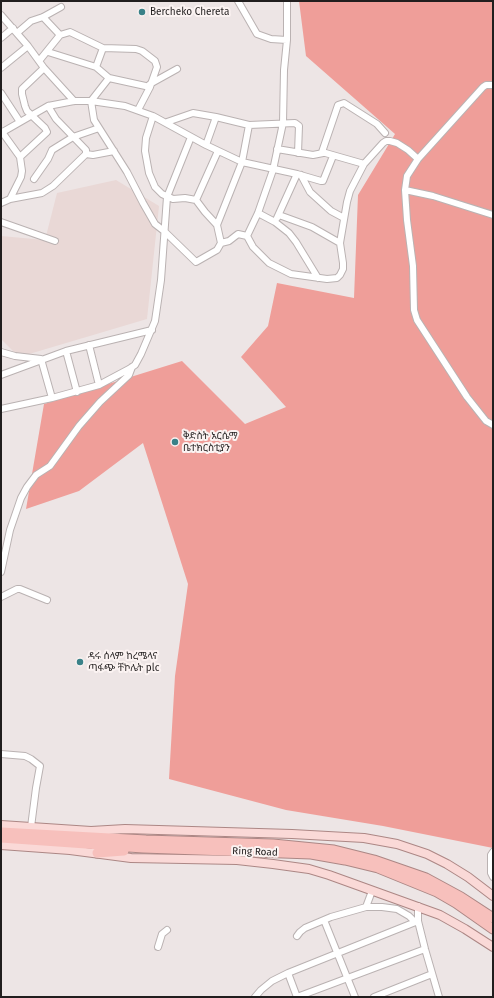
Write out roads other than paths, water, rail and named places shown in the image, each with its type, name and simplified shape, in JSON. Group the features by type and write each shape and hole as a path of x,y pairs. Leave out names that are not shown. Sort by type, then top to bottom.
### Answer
{"highway":[{"path":"91,831 140,837 144,844 96,853"},
{"name":"Ring Road","path":"1,832 144,844 311,854 345,860 378,868 437,892 456,903 493,929"},
{"name":"Ring Road","path":"1,838 60,838"},
{"name":"Ring Road","path":"144,844 285,844 354,854 394,866 438,884 493,918"}],"main road":[{"path":"1,825 91,831 125,829 292,834 356,837 377,840 408,847 438,860 468,877 493,896"},
{"path":"1,845 96,853 131,858 224,859 273,864 320,872 440,915 493,947"}],"street":[{"path":"238,1 256,34 271,39 287,40"},
{"path":"247,236 258,213 273,170 276,149 283,123 284,70 287,40 287,1"},
{"path":"1,38 31,21 43,17 61,6"},
{"path":"1,14 44,68 74,101"},
{"path":"43,17 60,35"},
{"path":"39,61 48,52 60,35 70,32 103,48 136,49 142,51 155,61 157,67 150,86 138,110"},
{"path":"1,68 28,46"},
{"path":"96,67 103,48"},
{"path":"48,52 96,67 109,78 150,86 177,69"},
{"path":"20,157 47,132 25,106 22,89 44,68"},
{"path":"109,78 91,101 93,116 130,177 153,220 158,227 196,262 217,250 220,243 217,225 242,162 249,125"},
{"path":"493,85 486,85 483,87 418,159 408,176 405,190 413,266 414,310 417,320 467,397 486,421 493,425"},
{"path":"1,93 20,122"},
{"path":"10,199 22,175 22,171 20,157 2,131 48,106 74,101 105,102 138,110 167,122 191,137 242,162 323,181 333,156"},
{"path":"322,153 322,149 337,107 340,103 344,103 371,120 381,127 385,133"},
{"path":"48,106 56,119 86,150 86,154"},
{"path":"167,122 192,113 249,125 283,123 295,124 299,126 298,153"},
{"path":"153,116 146,138 145,151 148,169 155,187 158,191 173,199 185,198 196,200 217,225"},
{"path":"206,145 216,117"},
{"path":"34,179 48,159 52,150 73,136 99,128"},
{"path":"1,572 10,530 21,498 27,486 36,475 50,466 79,426 100,402 129,375 152,330 159,303 167,197 191,137"},
{"path":"220,243 229,242 238,234 247,236 253,247 269,263 291,274 318,278 337,278 340,275 343,263 340,243 350,191 364,164 386,141 397,143 418,159"},
{"path":"276,149 313,155 322,153 364,164"},
{"path":"86,154 93,155 114,151"},
{"path":"196,200 218,151"},
{"path":"1,203 10,199 42,193 53,186 86,154"},
{"path":"275,222 299,175"},
{"path":"299,175 310,192 331,211 344,218"},
{"path":"405,190 433,196 493,215"},
{"path":"258,213 275,222 296,242 318,278"},
{"path":"279,215 312,227 340,243"},
{"path":"1,222 55,241"},
{"path":"1,375 66,351 152,330"},
{"path":"89,345 100,385"},
{"path":"66,351 76,392"},
{"path":"1,352 15,356 41,359"},
{"path":"41,359 52,398"},
{"path":"1,409 52,398 100,385 132,367"},
{"path":"1,597 16,589 20,589 47,600"},
{"path":"1,754 25,756 40,766 31,827"},
{"path":"493,852 491,855 491,872 493,877"},
{"path":"366,907 372,891"},
{"path":"418,906 417,922 439,997"},
{"path":"297,936 305,928 324,920 366,907 397,909 417,922"},
{"path":"324,920 355,997"},
{"path":"255,997 272,981 288,973 417,922"},
{"path":"158,947 162,934 168,930"},
{"path":"288,973 297,997 425,949"},
{"path":"374,997 432,974"}],"place":[{"name":"Bercheko Chereta","path":"142,12"},
{"name":"ቅድስት አርሴማ ቤተክርስቲያን","path":"175,442"},
{"name":"ዳሩ ሰላም ከረሜላና ጣፋጭ ቸኮሌት plc","path":"80,662"}]}
